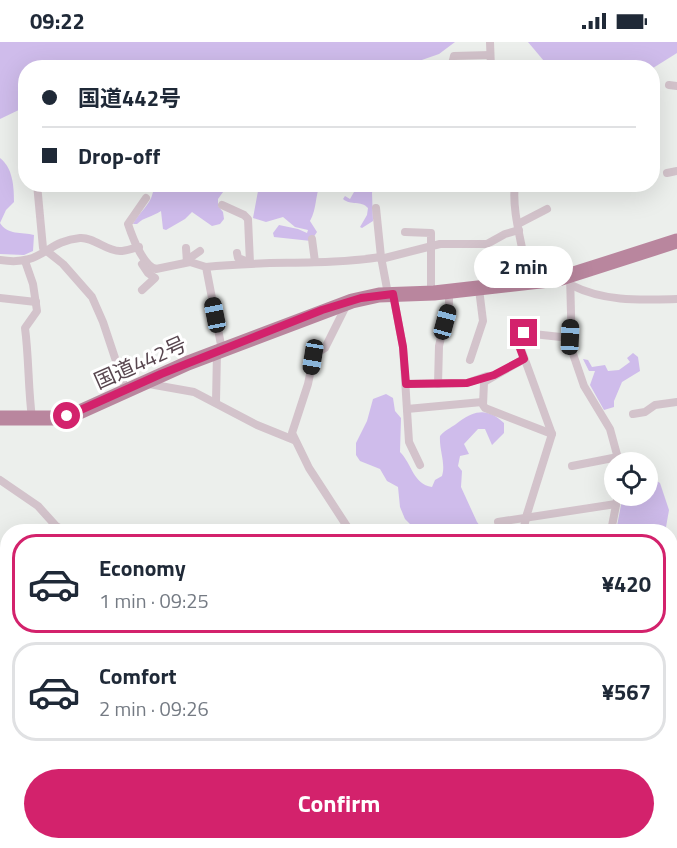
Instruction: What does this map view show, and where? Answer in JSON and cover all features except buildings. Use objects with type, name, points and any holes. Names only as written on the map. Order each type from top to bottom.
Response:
[{"type":"highway","name":"国道442号","points":[[0,418],[71,416],[219,351],[348,302],[391,294],[431,294],[570,280],[677,241]]},
{"type":"street","points":[[490,42],[490,60]]},
{"type":"street","points":[[453,60],[454,56],[490,55]]},
{"type":"street","points":[[667,172],[677,171]]},
{"type":"street","points":[[38,192],[41,235],[46,252],[63,264],[92,297],[103,322],[126,391]]},
{"type":"street","points":[[513,192],[528,283]]},
{"type":"street","points":[[146,198],[129,221],[144,257],[154,269],[187,261],[206,267],[342,263],[381,258],[445,244],[487,244],[547,209]]},
{"type":"street","points":[[222,205],[248,219],[251,264]]},
{"type":"street","points":[[376,208],[381,258],[403,347],[409,442],[420,465]]},
{"type":"street","points":[[405,232],[429,232],[432,235],[431,294]]},
{"type":"street","points":[[0,260],[25,261],[46,252],[63,241],[82,238],[117,250],[139,247]]},
{"type":"street","points":[[312,239],[315,262]]},
{"type":"street","points":[[186,248],[187,261]]},
{"type":"street","points":[[187,261],[200,251]]},
{"type":"street","points":[[237,253],[238,258],[251,264]]},
{"type":"street","points":[[142,290],[155,278],[147,273],[142,263],[144,257]]},
{"type":"street","points":[[25,261],[32,276],[36,302],[36,315],[24,328],[28,347],[27,381],[32,418]]},
{"type":"street","points":[[206,267],[219,351],[216,402]]},
{"type":"street","points":[[616,452],[610,429],[581,381],[570,338],[570,280],[600,297],[636,300],[677,299]]},
{"type":"street","points":[[470,360],[483,321],[479,289]]},
{"type":"street","points":[[438,384],[439,346],[449,304],[449,292]]},
{"type":"street","points":[[0,298],[36,302]]},
{"type":"street","points":[[345,524],[309,468],[294,440],[292,430],[307,388],[314,355],[326,346],[348,302]]},
{"type":"street","points":[[524,524],[552,434],[517,340],[521,333],[570,338]]},
{"type":"street","points":[[524,359],[494,375],[483,384],[483,402],[486,408],[552,434]]},
{"type":"street","points":[[406,384],[467,383],[494,375]]},
{"type":"street","points":[[140,384],[185,390],[216,402],[257,425],[294,440]]},
{"type":"street","points":[[407,409],[483,402]]},
{"type":"street","points":[[633,414],[645,412],[655,405],[677,402]]},
{"type":"street","points":[[572,466],[604,462]]},
{"type":"street","points":[[0,480],[38,506],[54,524]]},
{"type":"street","points":[[498,522],[604,506]]},
{"type":"street","points":[[612,524],[616,506]]},
{"type":"shaded area","points":[[0,42],[455,42],[439,54],[422,60],[18,60],[18,110],[0,119]]},
{"type":"shaded area","points":[[528,42],[677,42],[677,53],[660,64],[660,60],[543,60]]},
{"type":"shaded area","points":[[0,158],[10,172],[14,202],[6,210],[0,223]]},
{"type":"shaded area","points":[[153,192],[223,192],[218,199],[218,206],[223,212],[224,219],[220,224],[212,226],[192,212],[166,230],[163,229],[161,211],[133,224],[152,197]]},
{"type":"shaded area","points":[[258,192],[317,192],[310,221],[317,232],[311,241],[274,237],[273,233],[279,225],[307,233],[308,230],[295,227],[283,217],[266,222],[253,218]]},
{"type":"shaded area","points":[[354,192],[372,192],[373,221],[360,227],[368,208],[343,199],[345,196],[350,199]]},
{"type":"shaded area","points":[[0,223],[7,230],[34,235],[33,251],[24,255],[0,254]]},
{"type":"shaded area","points":[[633,353],[638,357],[640,371],[622,382],[614,401],[614,407],[604,410],[590,385],[595,371],[589,371],[583,359],[588,360],[592,367],[605,365],[608,371],[619,370],[630,362],[627,358]]},
{"type":"shaded area","points":[[386,394],[393,398],[395,411],[401,418],[400,452],[417,478],[432,487],[435,480],[442,476],[443,471],[440,441],[442,434],[466,417],[482,412],[493,415],[504,423],[504,433],[492,445],[485,429],[478,429],[464,444],[469,454],[460,456],[458,466],[462,471],[461,487],[479,524],[410,524],[405,519],[400,507],[398,487],[387,481],[380,469],[360,461],[356,455],[356,443],[367,421],[373,399]]},
{"type":"shaded area","points":[[658,482],[660,483],[669,510],[667,524],[617,524],[621,506],[658,506]]},
{"type":"route","points":[[67,416],[81,412],[149,379],[322,310],[371,296],[393,294],[403,347],[406,384],[467,383],[494,375],[524,359],[517,340],[519,334],[524,333]]}]
